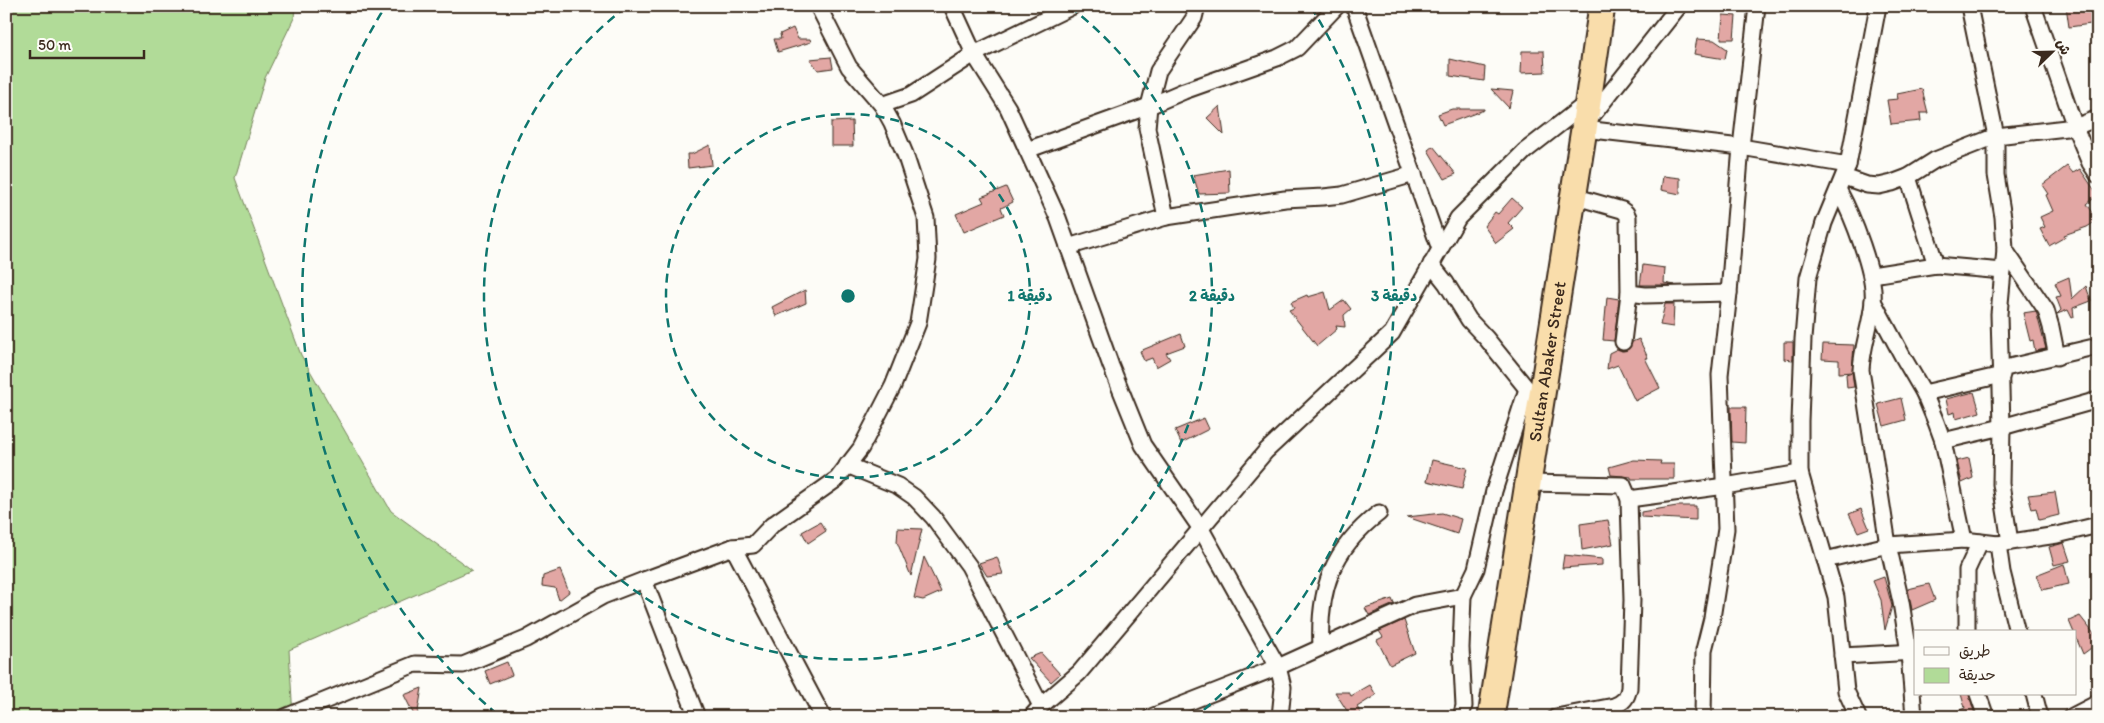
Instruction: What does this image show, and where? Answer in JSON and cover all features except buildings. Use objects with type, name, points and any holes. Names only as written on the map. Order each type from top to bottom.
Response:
[{"type":"highway","name":"Sultan Abaker Street","points":[[1491,717],[1528,483],[1533,396],[1573,196],[1602,6]]},
{"type":"street","points":[[285,717],[415,664],[463,666],[526,638],[602,596],[733,547],[753,544],[772,525],[837,479],[861,448],[893,386],[918,323],[928,259],[926,218],[905,154],[882,104],[849,67],[818,6]]},
{"type":"street","points":[[952,6],[974,54],[1008,108],[1058,218],[1111,366],[1144,445],[1201,529],[1278,667],[1284,687],[1280,717]]},
{"type":"street","points":[[882,104],[911,95],[974,54],[1074,6]]},
{"type":"street","points":[[1166,217],[1147,128],[1149,106],[1158,71],[1194,18],[1196,6]]},
{"type":"street","points":[[1027,150],[1277,58],[1297,48],[1337,6]]},
{"type":"street","points":[[1354,6],[1440,249]]},
{"type":"street","points":[[847,465],[898,486],[914,497],[933,517],[969,566],[1036,711],[1079,673],[1266,451],[1392,333],[1458,218],[1525,152],[1586,119],[1679,6]]},
{"type":"street","points":[[1703,717],[1704,650],[1712,618],[1726,529],[1720,374],[1756,6]]},
{"type":"street","points":[[1858,717],[1846,691],[1836,597],[1800,473],[1801,381],[1808,278],[1824,223],[1844,178],[1878,6]]},
{"type":"street","points":[[1969,6],[1996,136],[1996,175],[2003,217],[2005,250],[1999,314],[2002,372],[2001,484],[2004,543],[2002,572],[2016,630]]},
{"type":"street","points":[[2033,6],[2075,127],[2090,163],[2098,175]]},
{"type":"street","points":[[1586,119],[1741,148],[1867,186],[1879,186],[1908,177],[1935,160],[1996,136],[2075,127],[2098,118]]},
{"type":"street","points":[[1068,247],[1166,217],[1285,199],[1323,198],[1342,195],[1414,174]]},
{"type":"street","points":[[1908,177],[1936,265]]},
{"type":"street","points":[[1844,178],[1847,205],[1872,275],[1874,301],[1862,354],[1861,370],[1888,545],[1912,652],[1914,717]]},
{"type":"street","points":[[1573,196],[1626,213],[1629,293],[1623,342]]},
{"type":"street","points":[[2005,250],[2046,310],[2052,327],[2057,357]]},
{"type":"street","points":[[1431,264],[1446,283],[1469,320],[1533,396],[1494,491],[1476,569],[1463,596],[1461,648],[1464,706],[1461,717]]},
{"type":"street","points":[[1872,275],[1936,265],[2003,271]]},
{"type":"street","points":[[1629,293],[1645,295],[1729,293]]},
{"type":"street","points":[[1874,301],[1902,357],[1924,393],[1943,441],[1964,540]]},
{"type":"street","points":[[1924,393],[2098,346]]},
{"type":"street","points":[[1943,441],[2002,427],[2098,400]]},
{"type":"street","points":[[1629,499],[1800,473]]},
{"type":"street","points":[[1528,483],[1623,485],[1629,499],[1632,600],[1627,698],[1614,706],[1556,717]]},
{"type":"street","points":[[1321,648],[1320,621],[1324,591],[1332,566],[1364,524],[1379,513]]},
{"type":"street","points":[[1826,560],[1888,545],[1964,540],[2004,543],[2057,536],[2098,525]]},
{"type":"street","points":[[1967,630],[1967,570],[1980,542]]},
{"type":"street","points":[[733,547],[823,717]]},
{"type":"street","points":[[644,580],[697,717]]},
{"type":"street","points":[[1151,717],[1278,667],[1415,605],[1463,596]]},
{"type":"street","points":[[1842,656],[1912,652]]},
{"type":"street","points":[[1979,696],[1986,717]]},
{"type":"street","points":[[2035,696],[2040,717]]},
{"type":"street","points":[[2071,717],[2098,703]]},
{"type":"green space","points":[[6,6],[295,6],[294,18],[265,78],[235,178],[301,355],[391,511],[472,570],[289,650],[293,717],[6,717]]}]
